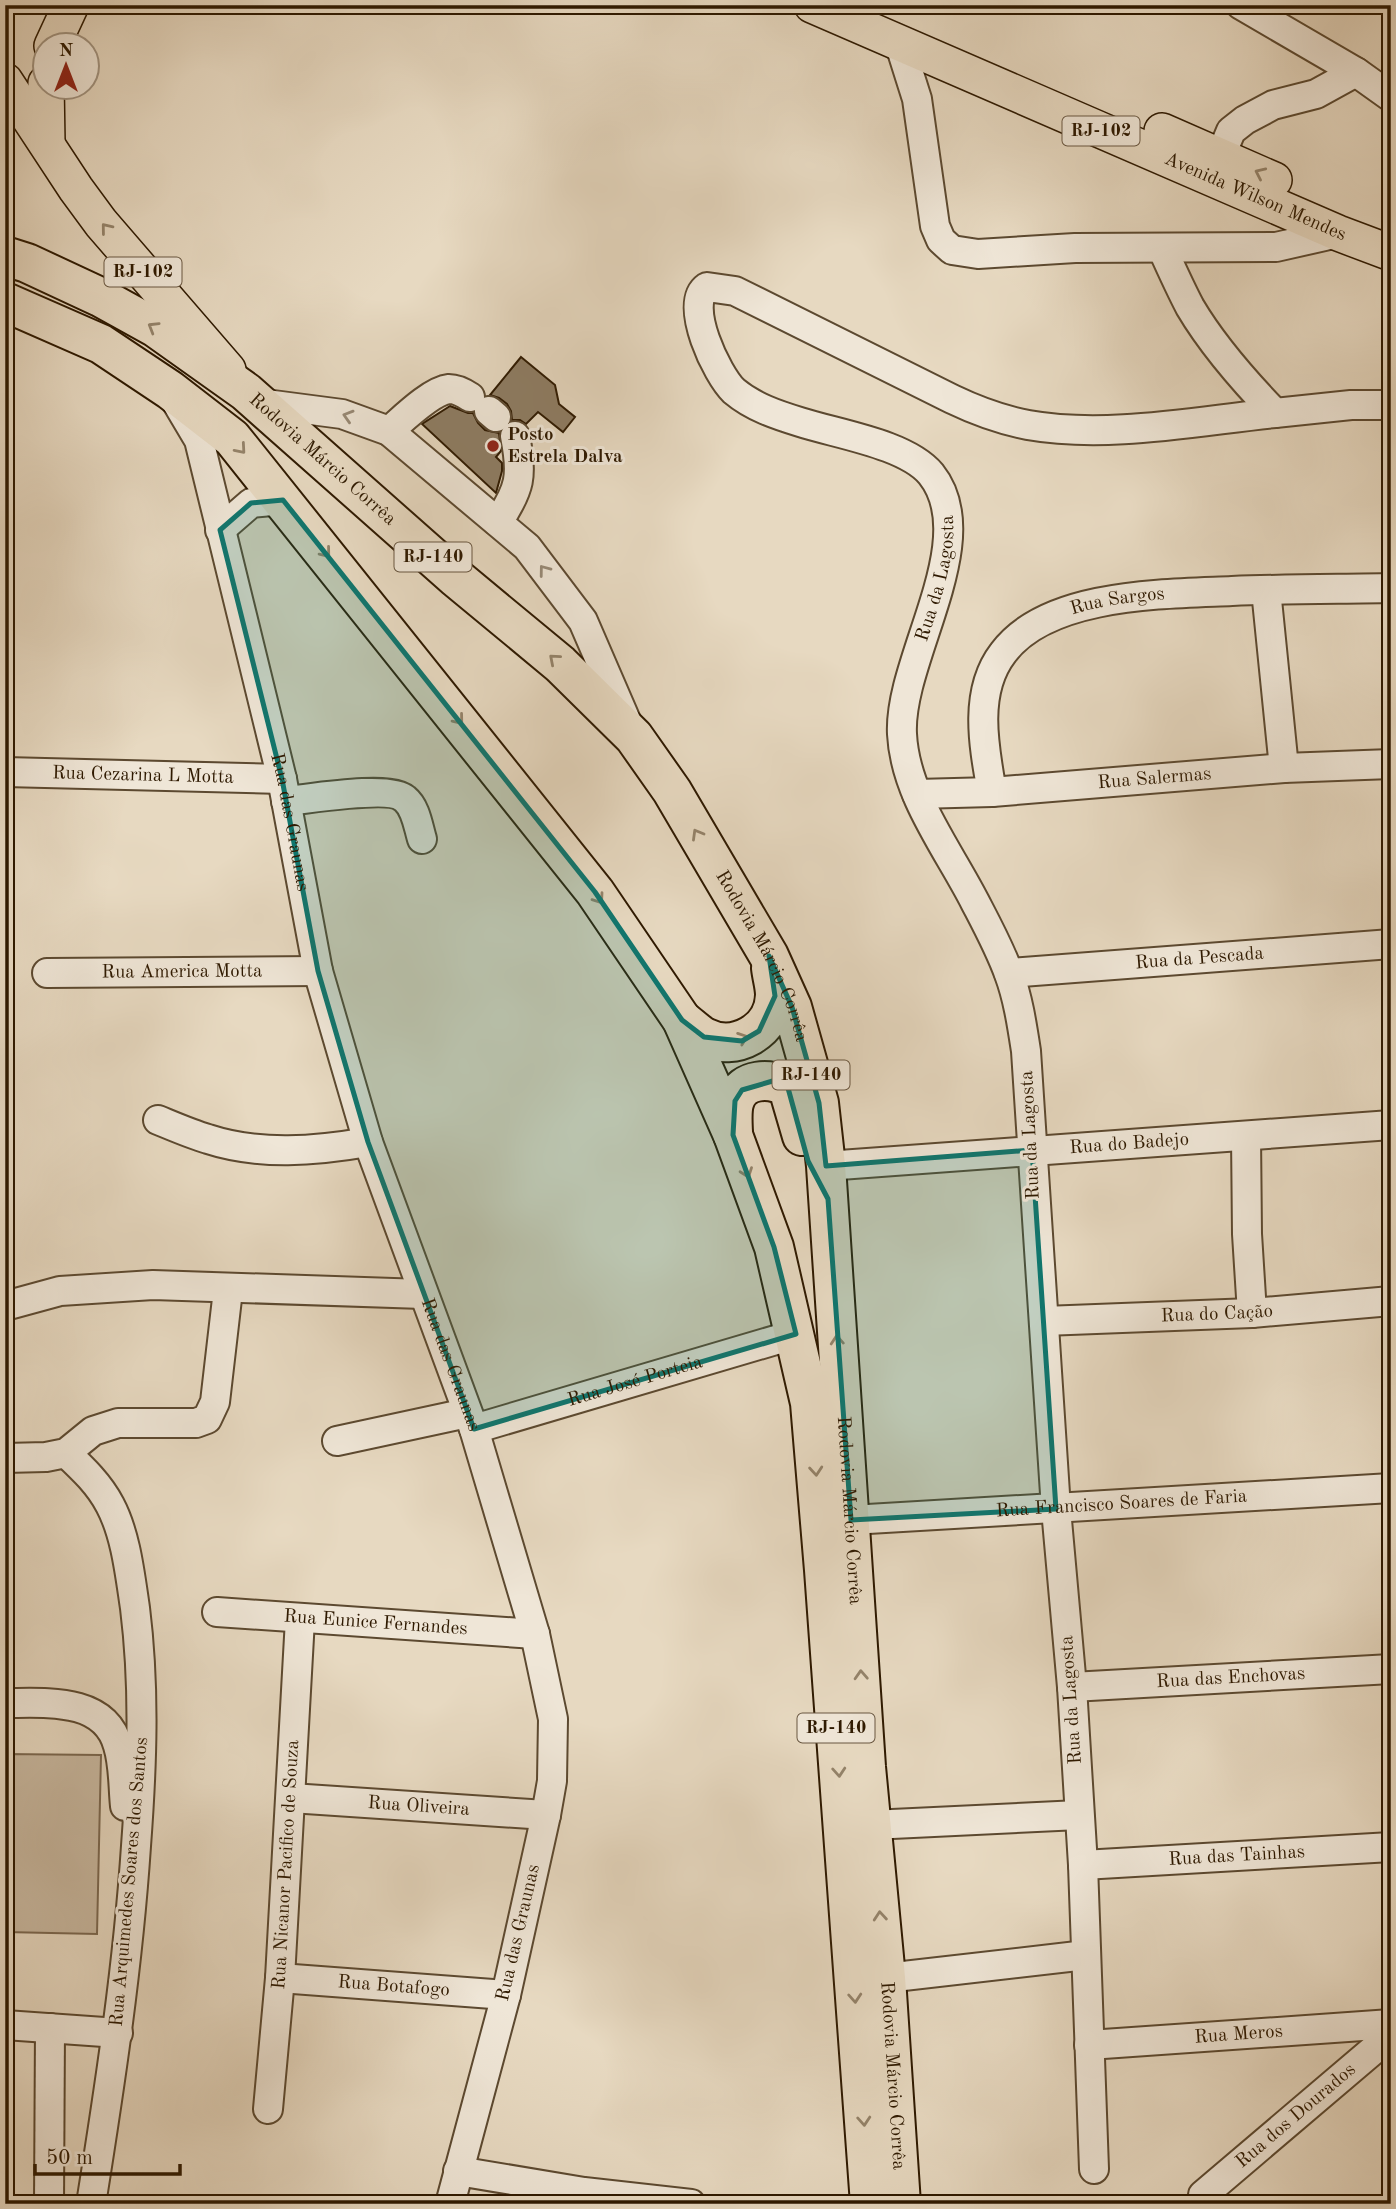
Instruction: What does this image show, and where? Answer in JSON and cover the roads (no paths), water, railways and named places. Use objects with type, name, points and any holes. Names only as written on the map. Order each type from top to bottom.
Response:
[{"type":"highway","name":"Rodovia Márcio Corrêa","points":[[5,256],[27,262],[156,328],[252,397],[455,577],[560,664],[634,737],[672,791],[769,956],[793,1007],[819,1103],[827,1183],[871,1825],[886,1978],[877,2202]]},
{"type":"highway","name":"Rodovia Márcio Corrêa","points":[[5,302],[101,344],[170,390],[232,438],[595,892],[682,1020],[733,1135],[774,1247],[810,1403],[877,2202]]},
{"type":"highway","points":[[682,1020],[704,1037],[723,1042],[742,1041],[759,1031],[771,1015],[775,996],[769,956]]},
{"type":"highway","points":[[733,1135],[734,1101],[742,1090],[757,1081],[776,1080],[788,1088],[808,1161],[827,1183]]},
{"type":"main road","points":[[58,32],[71,5]]},
{"type":"main road","name":"Avenida Wilson Mendes","points":[[812,5],[1338,233],[1391,253]]},
{"type":"main road","name":"Avenida Wilson Mendes","points":[[871,5],[1060,89],[1221,155],[1316,199],[1391,227]]},
{"type":"main road","points":[[5,81],[47,147]]},
{"type":"main road","points":[[46,102],[47,147]]},
{"type":"main road","name":"RJ-102","points":[[47,147],[101,223],[252,397]]},
{"type":"street","points":[[1241,5],[1356,72],[1391,97]]},
{"type":"street","points":[[899,42],[916,99],[935,226],[946,246],[952,250],[978,254],[1075,248],[1276,247],[1338,233]]},
{"type":"street","points":[[1221,155],[1231,131],[1245,120],[1273,106],[1316,93],[1356,72]]},
{"type":"street","points":[[1162,248],[1191,308],[1217,346],[1243,380],[1275,413],[1352,405],[1391,405]]},
{"type":"street","name":"Rua da Lagosta","points":[[1094,2169],[1083,1865],[1026,1051],[1009,973],[976,904],[916,794],[905,755],[902,726],[911,677],[944,565],[948,513],[941,488],[929,472],[914,460],[888,448],[769,412],[732,389],[712,357],[698,310],[700,293],[713,286],[735,291],[983,413],[1025,425],[1115,429],[1275,413]]},
{"type":"street","points":[[389,431],[442,391],[453,389],[493,415],[520,474],[513,499],[498,522]]},
{"type":"street","name":"Rua das Graunas","points":[[170,390],[199,440],[284,790],[318,971],[368,1142],[470,1421],[535,1634],[553,1718],[552,1781],[546,1815],[506,1995],[450,2204]]},
{"type":"street","points":[[252,397],[342,414],[389,431],[527,547],[583,621],[634,737]]},
{"type":"street","points":[[220,530],[251,503],[283,500]]},
{"type":"street","name":"Rua Sargos","points":[[992,792],[984,746],[986,694],[1002,654],[1016,638],[1044,620],[1095,603],[1152,594],[1391,588]]},
{"type":"street","points":[[1266,590],[1284,768]]},
{"type":"street","name":"Rua Salermas","points":[[916,794],[992,792],[1284,768],[1391,764]]},
{"type":"street","name":"Rua Cezarina L Motta","points":[[5,772],[284,790],[396,794],[412,806],[422,839]]},
{"type":"street","name":"Rua da Pescada","points":[[1009,973],[1391,944]]},
{"type":"street","name":"Rua America Motta","points":[[47,974],[318,971]]},
{"type":"street","points":[[158,1120],[210,1140],[256,1148],[322,1150],[368,1142]]},
{"type":"street","name":"Rua do Badejo","points":[[827,1183],[1032,1150],[1391,1125]]},
{"type":"street","points":[[1246,1136],[1247,1234],[1252,1313]]},
{"type":"street","points":[[5,1306],[60,1291],[153,1285],[228,1290],[423,1294]]},
{"type":"street","points":[[5,1458],[46,1457],[66,1453],[93,1431],[106,1425],[135,1422],[196,1423],[211,1416],[228,1290]]},
{"type":"street","name":"Rua do Cação","points":[[1044,1321],[1252,1313],[1391,1301]]},
{"type":"street","name":"Rua José Porteia","points":[[337,1441],[470,1421],[796,1334]]},
{"type":"street","name":"Rua Arquimedes Soares dos Santos","points":[[66,1453],[93,1479],[111,1507],[120,1531],[132,1585],[140,1651],[143,1727],[132,1903],[118,2033],[91,2204]]},
{"type":"street","name":"Rua Francisco Soares de Faria","points":[[851,1521],[1391,1488]]},
{"type":"street","name":"Rua Eunice Fernandes","points":[[217,1612],[535,1634]]},
{"type":"street","name":"Rua Nicanor Pacifico de Souza","points":[[268,2109],[281,1978],[300,1619]]},
{"type":"street","name":"Rua das Enchovas","points":[[1072,1687],[1391,1669]]},
{"type":"street","points":[[5,1703],[64,1704],[86,1709],[109,1726],[119,1748],[132,1903]]},
{"type":"street","name":"Rua Oliveira","points":[[291,1798],[546,1815]]},
{"type":"street","points":[[871,1825],[1079,1815]]},
{"type":"street","name":"Rua das Tainhas","points":[[1083,1865],[1391,1847]]},
{"type":"street","points":[[886,1978],[1086,1955]]},
{"type":"street","name":"Rua Botafogo","points":[[281,1978],[506,1995]]},
{"type":"street","name":"Rua Meros","points":[[1089,2045],[1391,2024]]},
{"type":"street","points":[[5,2025],[118,2033]]},
{"type":"street","points":[[49,2204],[50,2028]]},
{"type":"street","name":"Rua dos Dourados","points":[[1203,2195],[1391,2035]]},
{"type":"street","points":[[458,2171],[584,2192],[691,2204]]},
{"type":"place","name":"Posto Estrela Dalva","points":[[493,446]]}]
